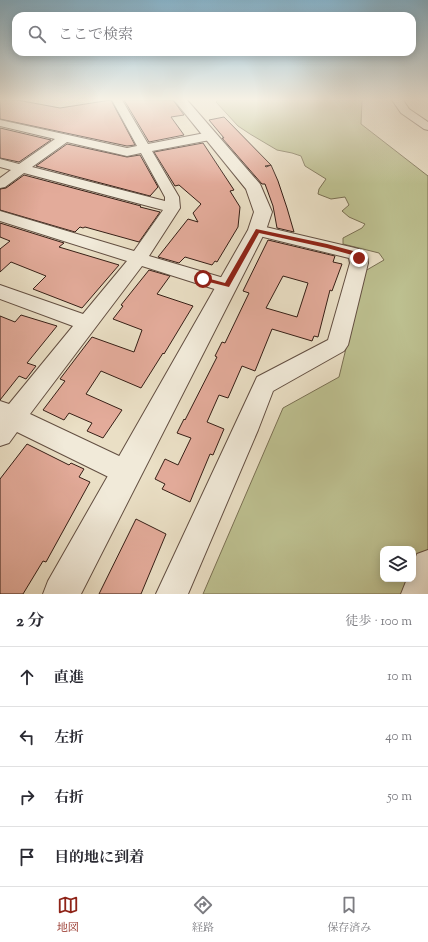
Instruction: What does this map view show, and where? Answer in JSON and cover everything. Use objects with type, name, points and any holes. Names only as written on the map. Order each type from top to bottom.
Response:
[{"type":"street","points":[[20,128],[127,152],[210,136]]},
{"type":"street","points":[[127,473],[4,421],[138,260],[172,208],[172,197],[154,168],[132,128]]},
{"type":"street","points":[[61,594],[258,230],[263,212],[254,188],[203,128]]},
{"type":"street","points":[[0,184],[65,138]]},
{"type":"street","points":[[0,163],[172,208]]},
{"type":"street","points":[[0,216],[138,260],[227,286]]},
{"type":"street","points":[[172,594],[246,430],[265,384],[337,345],[359,263],[359,258],[354,254],[258,230]]},
{"type":"street","points":[[0,292],[86,323]]},
{"type":"street","points":[[416,594],[428,565]]},
{"type":"green space","points":[[241,128],[366,128],[428,176],[428,594],[203,594],[283,408],[339,377],[365,271],[384,260],[379,253],[343,244],[343,238],[362,228],[365,224],[349,217],[342,211],[349,205],[345,197],[331,199],[318,194],[319,189],[326,179],[305,166],[301,156],[277,150]]},
{"type":"building","points":[[0,128],[51,140],[19,162],[0,158]]},
{"type":"building","points":[[41,128],[126,128],[135,145],[127,146]]},
{"type":"building","points":[[140,128],[179,128],[184,135],[149,142]]},
{"type":"building","points":[[215,128],[234,128],[271,165],[278,181],[294,232],[277,228],[273,206],[265,184],[262,184],[222,138],[224,138]]},
{"type":"building","points":[[203,143],[234,190],[230,191],[240,207],[238,227],[217,262],[215,261],[212,265],[185,257],[179,263],[158,257],[188,219],[198,222],[193,213],[201,204],[179,185],[175,186],[154,152]]},
{"type":"building","points":[[67,144],[127,157],[140,155],[158,187],[150,196],[36,166]]},
{"type":"building","points":[[24,175],[160,212],[139,242],[85,227],[80,227],[75,232],[0,210],[0,189],[6,188]]},
{"type":"building","points":[[0,223],[64,243],[59,247],[119,265],[82,308],[33,289],[46,276],[11,262],[0,272],[0,249],[10,241],[0,237]]},
{"type":"building","points":[[268,240],[335,256],[333,262],[342,264],[332,291],[330,290],[318,337],[314,336],[312,341],[272,329],[255,371],[242,366],[228,398],[219,395],[207,422],[224,429],[213,455],[210,454],[190,502],[162,489],[165,484],[155,479],[165,459],[178,465],[191,438],[177,433],[217,357],[215,356],[222,342],[225,343],[249,293],[243,291]],"holes":[[[283,276],[308,283],[297,317],[266,308]]]},
{"type":"building","points":[[149,270],[170,276],[157,294],[193,306],[164,354],[163,353],[141,388],[101,371],[86,394],[122,410],[103,438],[87,431],[92,423],[69,413],[64,420],[43,410],[65,381],[60,379],[92,337],[134,352],[142,330],[113,319],[123,306],[121,305]]},
{"type":"building","points":[[21,315],[57,326],[27,363],[36,366],[26,379],[19,376],[0,400],[0,316],[15,322]]},
{"type":"building","points":[[27,444],[69,465],[71,463],[84,469],[79,477],[90,482],[46,562],[43,561],[23,594],[0,594],[0,479]]},
{"type":"building","points":[[136,519],[166,534],[141,594],[99,594]]},
{"type":"route","points":[[203,279],[227,286],[258,230],[327,246],[354,254],[359,258]]}]
